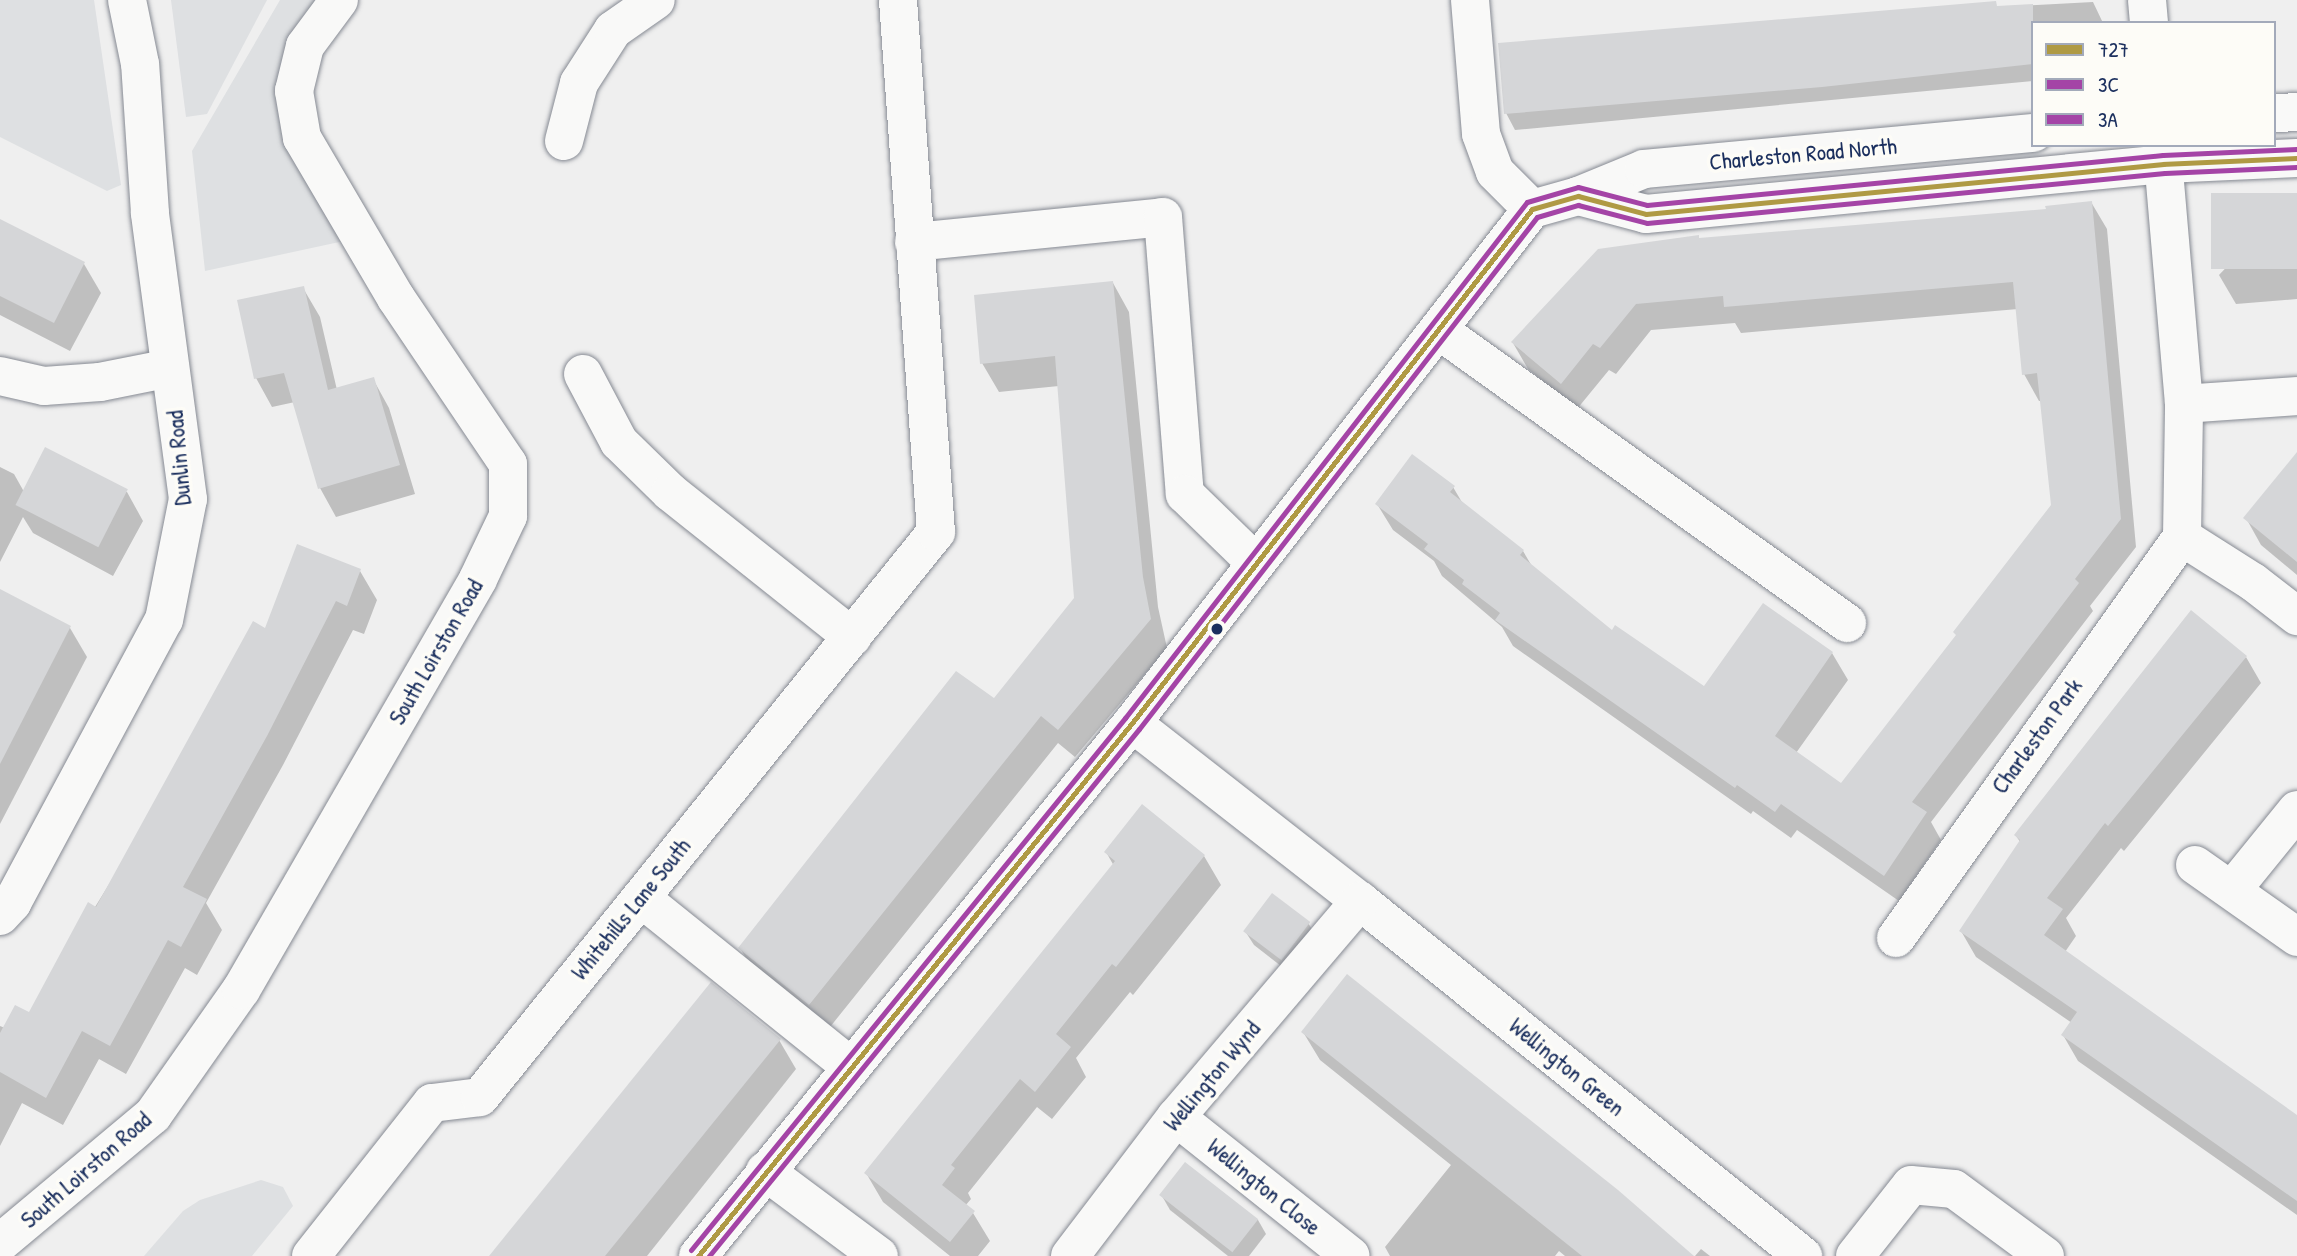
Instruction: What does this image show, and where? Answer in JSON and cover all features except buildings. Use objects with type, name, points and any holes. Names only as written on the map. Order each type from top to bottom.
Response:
[{"type":"street","name":"Dunlin Road","points":[[0,916],[12,903],[164,621],[188,499],[150,213],[140,64],[127,0]]},
{"type":"street","name":"South Loirston Road","points":[[0,1243],[153,1115],[241,990],[478,579],[508,516],[508,464],[396,298],[302,138],[294,91],[305,46],[339,0]]},
{"type":"street","points":[[564,141],[579,83],[613,30],[656,0]]},
{"type":"street","points":[[898,0],[914,242],[1163,217],[1185,494],[1255,562]]},
{"type":"street","points":[[698,1256],[1132,723],[1255,562],[1440,331],[1532,209],[1495,172],[1481,134],[1471,0]]},
{"type":"street","points":[[2147,0],[2149,21]]},
{"type":"street","points":[[2276,113],[2297,112]]},
{"type":"street","name":"Charleston Road North","points":[[1532,209],[1578,196],[1644,169],[2031,134]]},
{"type":"street","points":[[2163,154],[2184,404],[2182,537],[2253,582],[2297,616]]},
{"type":"street","name":"Charleston Road North","points":[[1578,196],[1646,214],[2163,154],[2297,158]]},
{"type":"street","name":"Whitehills Lane South","points":[[311,1256],[432,1104],[480,1097],[936,532],[914,242]]},
{"type":"street","points":[[1440,331],[1847,623]]},
{"type":"street","points":[[0,376],[44,386],[100,382],[170,368]]},
{"type":"street","points":[[583,374],[619,442],[670,492],[852,637]]},
{"type":"street","points":[[2184,404],[2297,396]]},
{"type":"street","name":"Charleston Park","points":[[1896,938],[2182,537]]},
{"type":"street","name":"Wellington Green","points":[[1132,723],[1360,901],[1803,1256]]},
{"type":"street","points":[[2232,891],[2297,810]]},
{"type":"street","points":[[2195,865],[2297,937]]},
{"type":"street","points":[[641,898],[851,1067]]},
{"type":"street","name":"Wellington Wynd","points":[[1070,1256],[1176,1117],[1360,901]]},
{"type":"street","name":"Wellington Close","points":[[1176,1117],[1351,1256]]},
{"type":"street","points":[[765,1171],[878,1256]]},
{"type":"street","points":[[1854,1256],[1911,1185],[1954,1189],[2045,1256]]},
{"type":"shaded area","points":[[0,0],[94,0],[121,185],[107,191],[0,137]]},
{"type":"shaded area","points":[[171,0],[267,0],[207,114],[186,117]]},
{"type":"shaded area","points":[[280,0],[329,0],[289,49],[344,241],[205,271],[192,151]]},
{"type":"shaded area","points":[[261,1180],[283,1187],[293,1206],[252,1256],[144,1256],[183,1211],[200,1200]]},
{"type":"transit line","name":"3A","points":[[691,1250],[1125,718],[1527,202],[1578,187],[1647,205],[2163,155],[2297,149]]},
{"type":"transit line","name":"727","points":[[698,1256],[1132,723],[1532,209],[1578,196],[1646,214],[2164,164],[2297,158]]},
{"type":"transit line","name":"3C","points":[[709,1256],[1139,729],[1537,217],[1578,205],[1647,223],[2165,173],[2297,167]]}]
